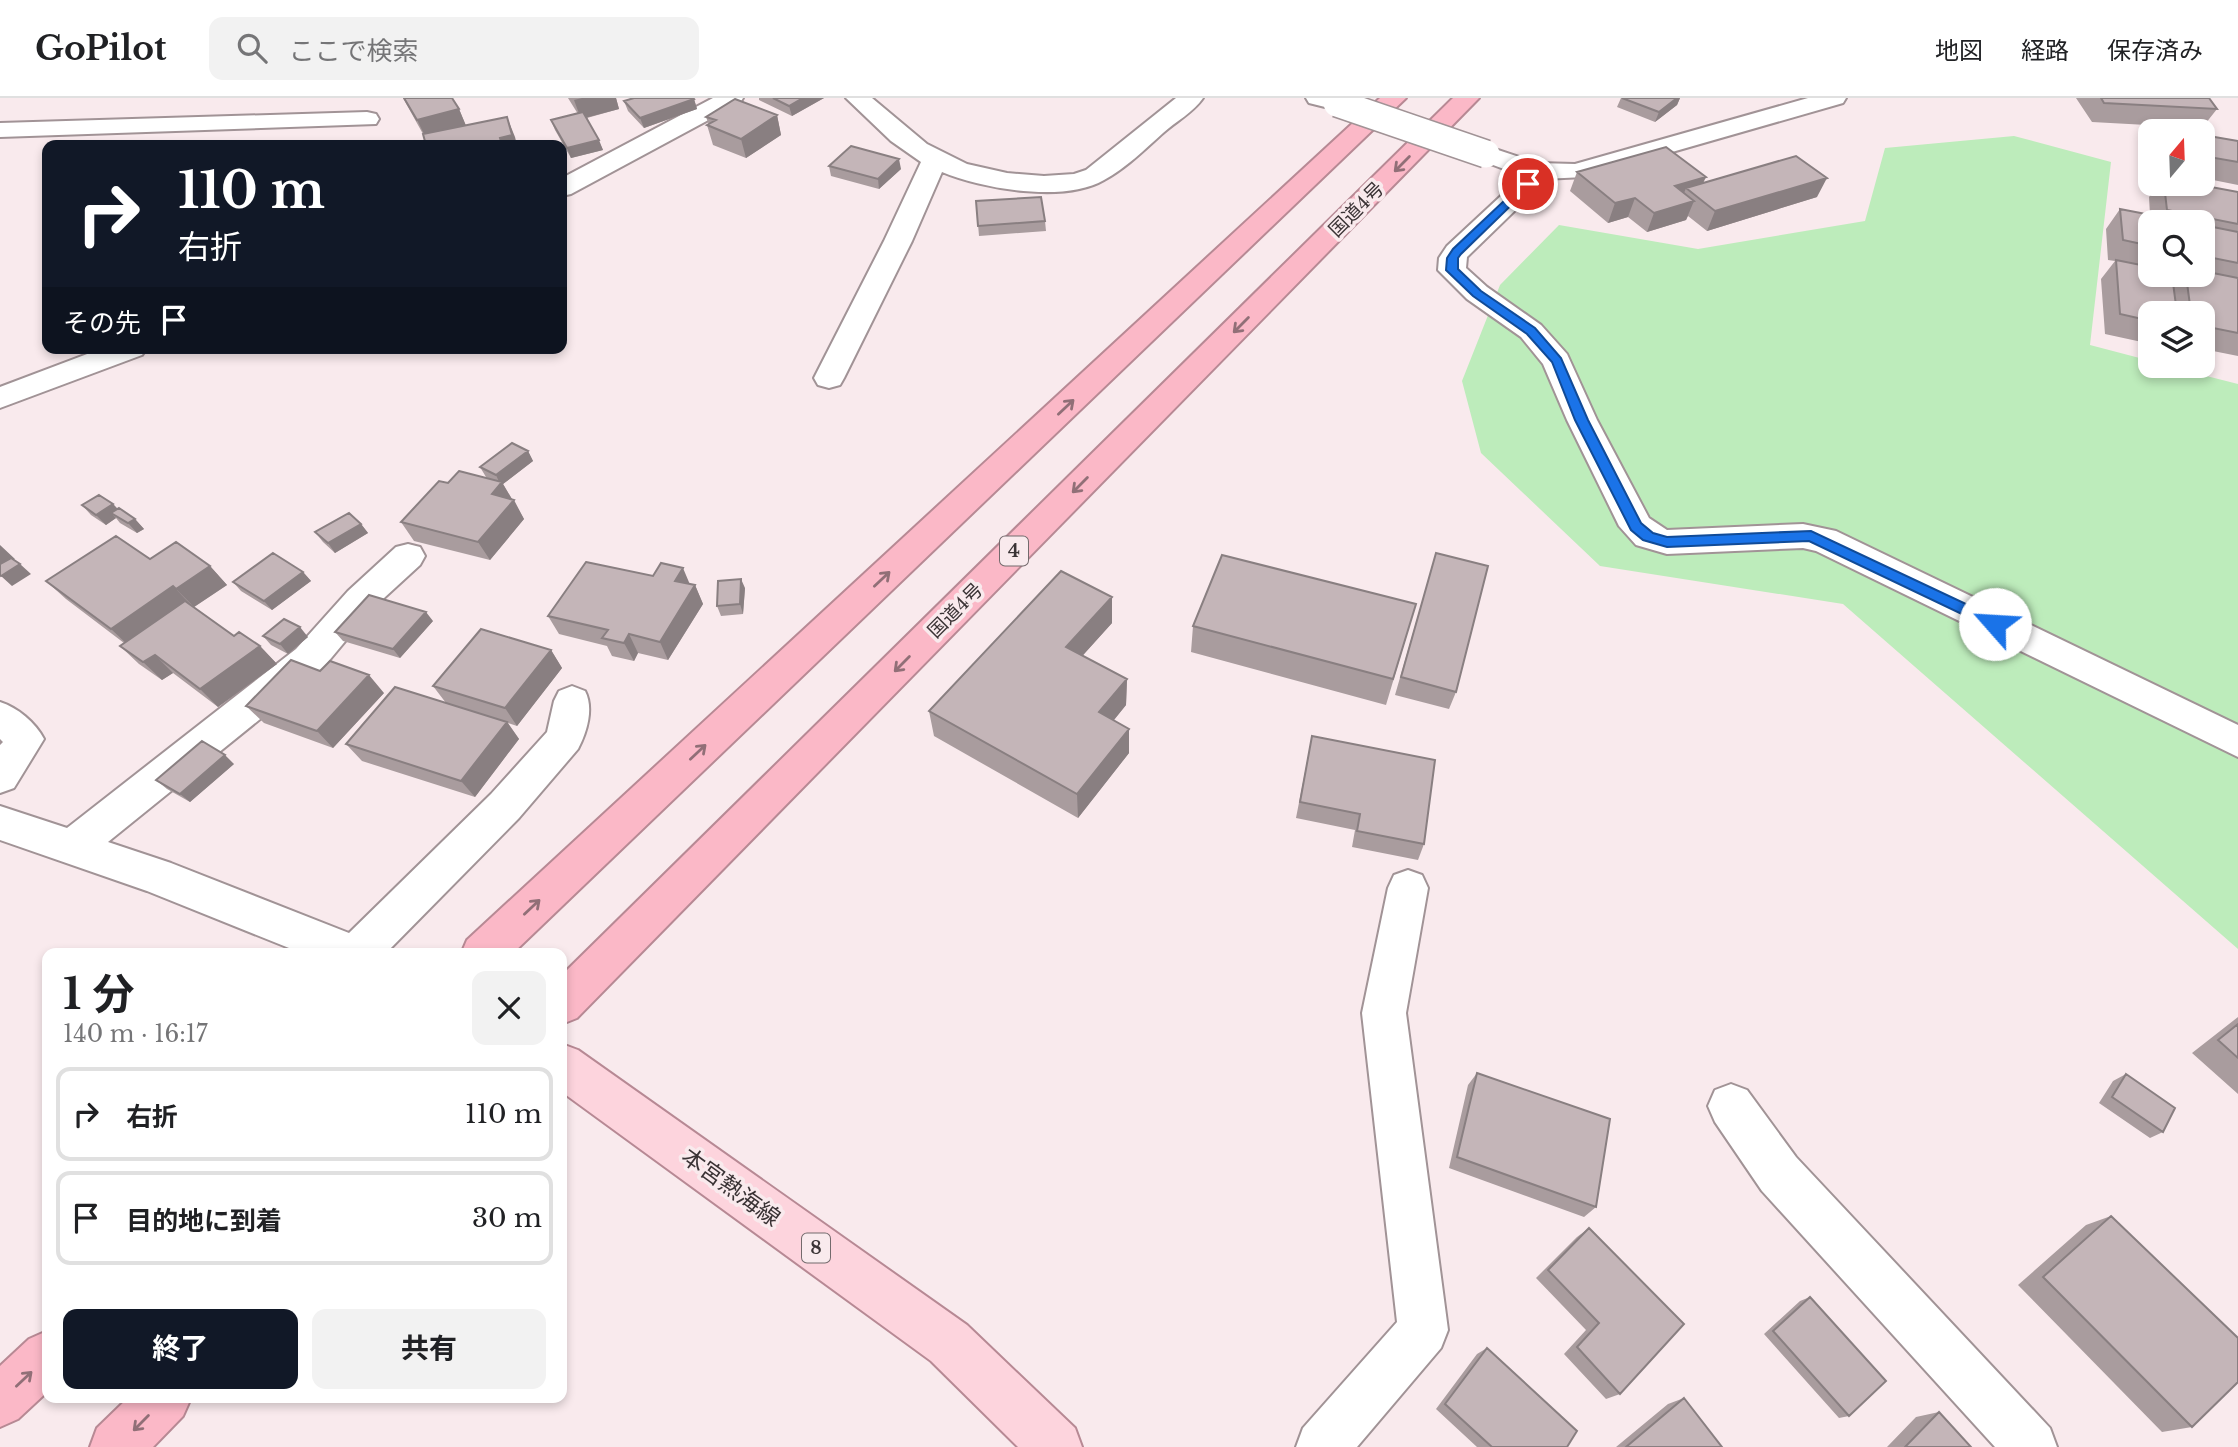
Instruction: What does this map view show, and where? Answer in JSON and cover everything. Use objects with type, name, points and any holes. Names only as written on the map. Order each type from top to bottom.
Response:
[{"type":"highway","points":[[488,948],[1394,98]]},
{"type":"highway","name":"国道4号","points":[[567,999],[1467,98]]},
{"type":"highway","points":[[0,1401],[42,1362]]},
{"type":"highway","points":[[116,1447],[160,1403]]},
{"type":"main road","name":"本宮熱海線","points":[[567,1069],[949,1343],[1056,1447]]},
{"type":"street","points":[[567,185],[731,98]]},
{"type":"street","points":[[858,98],[890,129],[934,161],[972,175],[1003,180],[1072,183],[1097,174],[1191,98]]},
{"type":"street","points":[[1327,101],[1534,171],[1576,172],[1834,98]]},
{"type":"street","points":[[0,130],[368,119]]},
{"type":"street","points":[[829,378],[898,241],[934,161]]},
{"type":"street","points":[[1534,171],[1528,184],[1457,251],[1452,258],[1452,270],[1477,293],[1531,331],[1557,361],[1582,420],[1636,526],[1648,537],[1667,542],[1803,536],[1824,540],[2238,742]]},
{"type":"street","points":[[0,398],[116,354]]},
{"type":"street","points":[[73,847],[309,659],[360,600],[408,556]]},
{"type":"street","points":[[361,948],[505,806],[565,738],[572,701]]},
{"type":"street","points":[[0,717],[25,739],[0,777]]},
{"type":"street","points":[[0,823],[157,876],[340,948]]},
{"type":"street","points":[[1322,1447],[1423,1330],[1384,1013],[1408,888]]},
{"type":"street","points":[[1731,1106],[1779,1174],[2031,1447]]},
{"type":"green space","points":[[2014,136],[2111,162],[2090,345],[2138,358],[2138,378],[2214,378],[2238,384],[2238,949],[1843,604],[1600,566],[1481,453],[1462,381],[1500,285],[1559,225],[1698,249],[1865,221],[1885,148]]},
{"type":"building","points":[[404,98],[452,98],[459,109],[417,120]]},
{"type":"building","points":[[634,98],[694,99],[640,118],[624,101]]},
{"type":"building","points":[[773,98],[803,98],[789,106]]},
{"type":"building","points":[[1622,98],[1677,98],[1659,112]]},
{"type":"building","points":[[2101,98],[2209,98],[2217,109],[2104,103]]},
{"type":"building","points":[[735,99],[777,115],[741,139],[707,125],[716,120],[706,117]]},
{"type":"building","points":[[583,112],[599,140],[567,148],[567,140],[562,140],[551,120]]},
{"type":"building","points":[[507,117],[512,135],[501,140],[425,140],[423,134]]},
{"type":"building","points":[[2216,137],[2238,141],[2238,162],[2216,158]]},
{"type":"building","points":[[851,146],[899,159],[878,179],[829,166]]},
{"type":"building","points":[[1666,147],[1706,177],[1675,186],[1694,201],[1654,213],[1635,198],[1615,203],[1577,172]]},
{"type":"building","points":[[1796,156],[1827,178],[1715,211],[1686,188]]},
{"type":"building","points":[[2216,188],[2238,192],[2238,224],[2215,219],[2215,210],[2167,210],[2165,196],[2216,196]]},
{"type":"building","points":[[1041,197],[1045,221],[978,226],[976,201]]},
{"type":"building","points":[[2120,209],[2138,212],[2138,243],[2123,240]]},
{"type":"building","points":[[2215,227],[2238,232],[2238,263],[2215,258]]},
{"type":"building","points":[[2116,260],[2138,264],[2138,287],[2174,287],[2175,301],[2138,301],[2138,318],[2120,314]]},
{"type":"building","points":[[2215,273],[2238,278],[2238,333],[2215,328],[2215,301],[2189,301],[2188,287],[2215,287]]},
{"type":"building","points":[[512,443],[528,451],[496,475],[480,467]]},
{"type":"building","points":[[459,471],[502,482],[492,494],[514,500],[478,542],[401,522],[439,481],[448,483]]},
{"type":"building","points":[[99,495],[113,504],[96,515],[82,505]]},
{"type":"building","points":[[119,508],[135,519],[128,523],[111,513]]},
{"type":"building","points":[[349,513],[361,524],[328,543],[315,532]]},
{"type":"building","points":[[116,536],[150,559],[176,542],[210,566],[176,589],[173,586],[111,629],[46,581]]},
{"type":"building","points":[[273,553],[303,572],[264,601],[233,582]]},
{"type":"building","points":[[1436,553],[1488,566],[1456,692],[1401,677]]},
{"type":"building","points":[[1222,555],[1416,604],[1393,679],[1193,626]]},
{"type":"building","points":[[11,558],[20,564],[1,576],[0,564]]},
{"type":"building","points":[[586,562],[653,576],[661,563],[683,568],[675,581],[695,585],[660,642],[629,634],[624,643],[602,638],[608,630],[548,616]]},
{"type":"building","points":[[1061,571],[1112,597],[1066,647],[1127,679],[1099,712],[1129,729],[1077,794],[929,711]]},
{"type":"building","points":[[741,579],[740,604],[717,606],[718,581]]},
{"type":"building","points":[[369,595],[426,612],[393,649],[335,632]]},
{"type":"building","points":[[185,601],[234,636],[239,632],[260,646],[200,689],[155,655],[143,662],[120,646]]},
{"type":"building","points":[[284,619],[300,627],[280,644],[263,636]]},
{"type":"building","points":[[481,629],[551,650],[505,708],[433,686]]},
{"type":"building","points":[[291,660],[320,671],[330,661],[369,675],[317,731],[246,706]]},
{"type":"building","points":[[395,687],[507,722],[461,781],[346,744]]},
{"type":"building","points":[[1312,736],[1435,760],[1424,844],[1357,831],[1360,814],[1300,802]]},
{"type":"building","points":[[202,741],[225,755],[180,794],[156,780]]},
{"type":"building","points":[[2238,1024],[2238,1058],[2218,1040]]},
{"type":"building","points":[[1477,1073],[1610,1119],[1596,1207],[1457,1157]]},
{"type":"building","points":[[2126,1074],[2175,1108],[2163,1132],[2112,1097]]},
{"type":"building","points":[[2111,1216],[2238,1338],[2238,1382],[2192,1427],[2043,1277]]},
{"type":"building","points":[[1589,1228],[1684,1324],[1620,1394],[1577,1347],[1599,1323],[1548,1270]]},
{"type":"building","points":[[1810,1297],[1886,1381],[1849,1416],[1773,1331]]},
{"type":"building","points":[[1487,1348],[1577,1431],[1567,1447],[1492,1447],[1445,1404]]},
{"type":"building","points":[[1684,1398],[1722,1447],[1626,1447]]},
{"type":"building","points":[[1939,1412],[1971,1447],[1905,1447]]},
{"type":"route","points":[[1528,184],[1494,219],[1457,251],[1452,258],[1452,270],[1464,283],[1531,331],[1557,361],[1582,420],[1636,526],[1648,537],[1667,542],[1811,536],[1995,624]]}]
